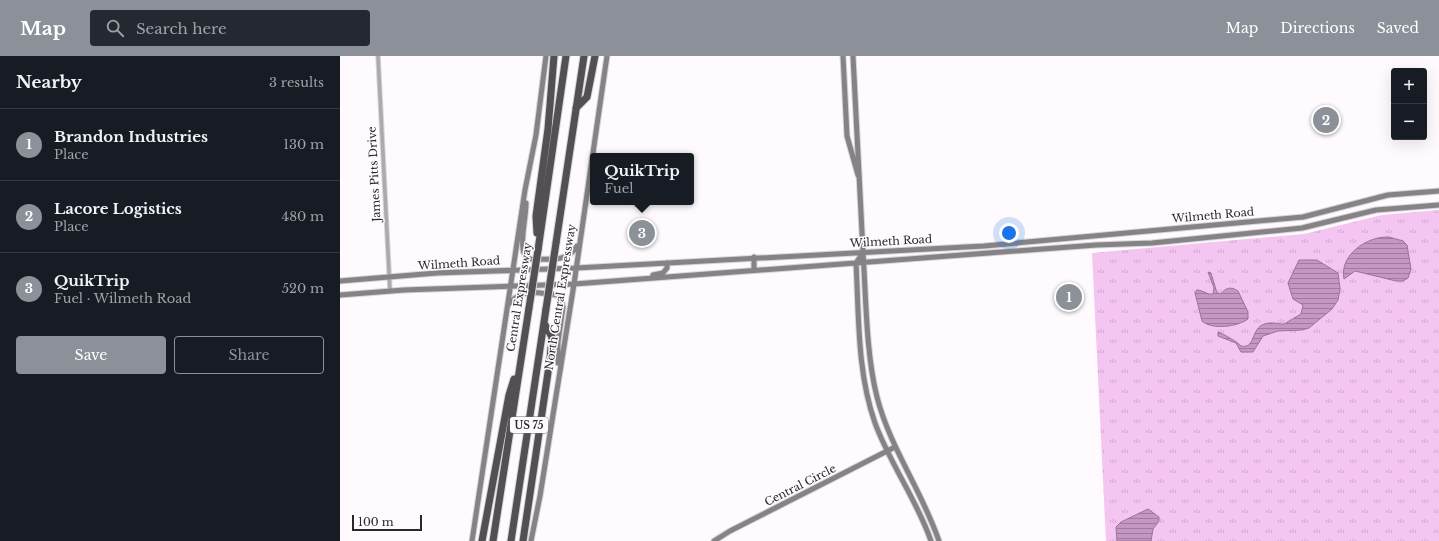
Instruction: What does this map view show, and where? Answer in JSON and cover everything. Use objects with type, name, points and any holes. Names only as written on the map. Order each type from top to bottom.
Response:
[{"type":"highway","points":[[538,250],[536,216],[548,129],[554,56]]},
{"type":"highway","name":"Central Expressway","points":[[493,541],[566,56]]},
{"type":"highway","name":"US 75","points":[[511,541],[584,56]]},
{"type":"highway","points":[[576,108],[588,97],[595,56]]},
{"type":"highway","points":[[523,541],[547,391],[551,352],[552,337],[544,323]]},
{"type":"highway","points":[[482,541],[489,498],[497,464],[508,395],[520,359]]},
{"type":"main road","points":[[472,541],[525,190],[536,135],[546,56]]},
{"type":"main road","name":"North Central Expressway","points":[[592,153],[607,56]]},
{"type":"main road","points":[[843,56],[847,136],[854,165],[860,179]]},
{"type":"main road","points":[[853,56],[864,262],[874,380],[881,411],[895,447],[933,525],[939,541]]},
{"type":"main road","name":"North Central Expressway","points":[[531,541],[540,496],[558,376],[574,284],[590,170]]},
{"type":"main road","points":[[525,190],[526,216],[523,250],[526,256],[530,259],[567,258],[573,254],[579,243]]},
{"type":"main road","name":"Wilmeth Road","points":[[340,281],[514,269],[576,268],[754,257],[864,253],[984,246],[1304,217],[1388,195],[1439,191]]},
{"type":"main road","name":"Wilmeth Road","points":[[340,295],[511,285],[574,284],[1075,247],[1152,243],[1302,228],[1376,210],[1439,205]]},
{"type":"main road","points":[[1074,238],[1075,247]]},
{"type":"main road","points":[[864,253],[856,263],[863,372],[869,403],[886,451],[931,541]]},
{"type":"main road","points":[[754,257],[754,270]]},
{"type":"main road","points":[[608,281],[624,277],[663,273],[667,268],[667,263]]},
{"type":"main road","points":[[508,306],[516,296],[524,292],[557,295],[561,298],[564,307],[558,342],[558,376]]},
{"type":"main road","name":"Central Circle","points":[[714,541],[730,531],[895,447]]},
{"type":"street","name":"James Pitts Drive","points":[[378,56],[390,291]]},
{"type":"green space","points":[[1439,210],[1439,541],[1106,541],[1092,253],[1304,234],[1382,215]]},
{"type":"shaded area","points":[[1389,237],[1403,241],[1407,245],[1411,269],[1408,278],[1403,281],[1396,281],[1355,271],[1344,279],[1346,262],[1356,249],[1372,240]]},
{"type":"shaded area","points":[[1299,260],[1317,260],[1338,273],[1340,289],[1338,300],[1332,309],[1309,328],[1302,330],[1278,331],[1263,336],[1253,352],[1241,352],[1236,343],[1218,336],[1218,332],[1241,346],[1249,345],[1256,331],[1262,325],[1271,323],[1284,324],[1301,314],[1303,305],[1293,299],[1288,283]]},
{"type":"shaded area","points":[[1208,272],[1211,273],[1217,293],[1221,294],[1228,288],[1238,291],[1248,312],[1248,319],[1231,326],[1212,326],[1202,321],[1195,293],[1197,290],[1213,294],[1214,288]]},
{"type":"shaded area","points":[[1148,509],[1159,517],[1159,521],[1153,529],[1151,541],[1117,541],[1116,527],[1121,522]]},
{"type":"place","name":"Lacore Logistics","points":[[1326,120]]},
{"type":"place","name":"QuikTrip","points":[[642,233]]},
{"type":"place","name":"Brandon Industries","points":[[1069,297]]}]
